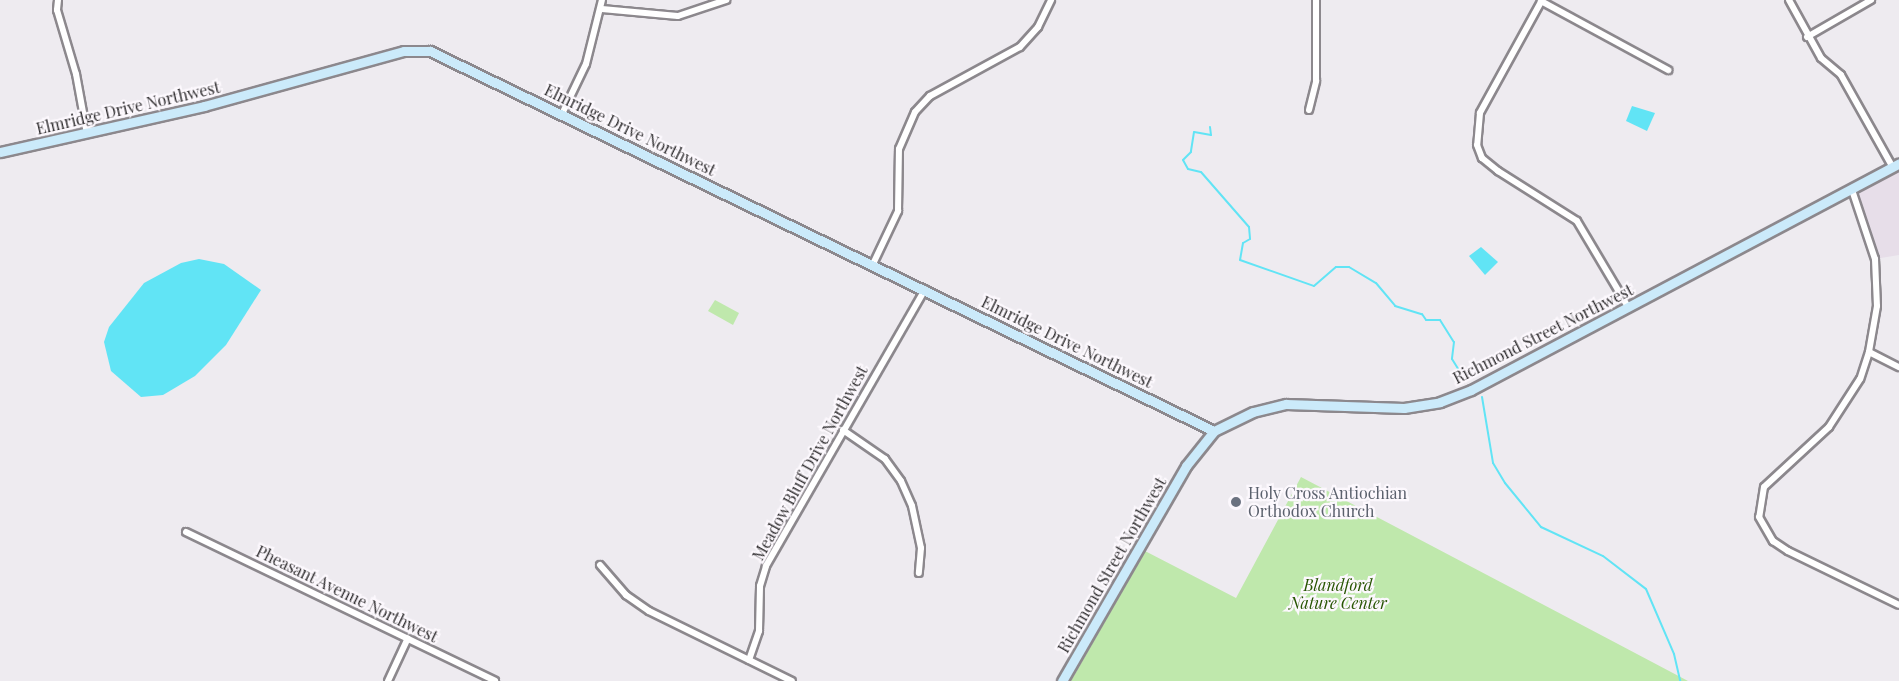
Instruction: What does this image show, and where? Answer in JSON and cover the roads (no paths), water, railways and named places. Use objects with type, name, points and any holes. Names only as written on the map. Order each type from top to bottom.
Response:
[{"type":"street","points":[[58,0],[57,10],[76,74],[87,134]]},
{"type":"street","points":[[562,114],[586,64],[602,9],[602,0]]},
{"type":"street","points":[[602,9],[678,16],[726,0]]},
{"type":"street","points":[[873,264],[898,211],[899,148],[915,112],[930,96],[1020,46],[1038,27],[1051,0]]},
{"type":"street","points":[[1309,110],[1316,81],[1316,0]]},
{"type":"street","points":[[1789,0],[1821,58],[1841,75],[1896,164]]},
{"type":"street","points":[[1808,37],[1871,0]]},
{"type":"street","points":[[1628,307],[1577,221],[1498,171],[1482,158],[1477,145],[1476,130],[1480,113],[1542,1],[1668,70]]},
{"type":"street","name":"Elmridge Drive Northwest","points":[[0,152],[87,134],[417,50],[444,56],[1214,431]]},
{"type":"street","name":"Richmond Street Northwest","points":[[1062,681],[1181,475],[1214,431],[1252,412],[1286,404],[1393,409],[1440,402],[1471,390],[1852,190],[1896,164]]},
{"type":"street","points":[[1852,190],[1875,259],[1877,306],[1869,352],[1860,379],[1829,427],[1764,487],[1758,517],[1773,541],[1788,551],[1899,605]]},
{"type":"street","name":"Meadow Bluff Drive Northwest","points":[[749,660],[759,631],[760,586],[766,566],[925,289]]},
{"type":"street","points":[[1869,352],[1899,367]]},
{"type":"street","points":[[843,430],[885,459],[901,481],[912,506],[921,548],[919,573]]},
{"type":"street","name":"Pheasant Avenue Northwest","points":[[186,532],[495,681]]},
{"type":"street","points":[[600,566],[642,607],[792,681]]},
{"type":"street","points":[[388,681],[408,638]]},
{"type":"water","points":[[1632,106],[1655,113],[1647,131],[1626,121]]},
{"type":"water","points":[[1481,247],[1498,262],[1485,275],[1469,256]]},
{"type":"water","points":[[199,259],[224,264],[261,290],[226,345],[195,376],[163,395],[141,397],[111,371],[104,342],[109,327],[144,283],[181,263]]},
{"type":"waterway","points":[[1210,127],[1211,135],[1194,132],[1191,152],[1183,160],[1188,169],[1201,172],[1249,227],[1250,239],[1243,243],[1240,260],[1314,286],[1336,267],[1349,267],[1376,283],[1395,306],[1422,314],[1426,320],[1440,320],[1454,342],[1452,359],[1464,378]]},
{"type":"waterway","points":[[1482,397],[1493,463],[1505,483],[1541,527],[1603,556],[1646,589],[1674,654],[1680,681]]},
{"type":"place","name":"Holy Cross Antiochian Orthodox Church","points":[[1236,502]]},
{"type":"park label","name":"Blandford Nature Center","points":[[1338,594]]}]
